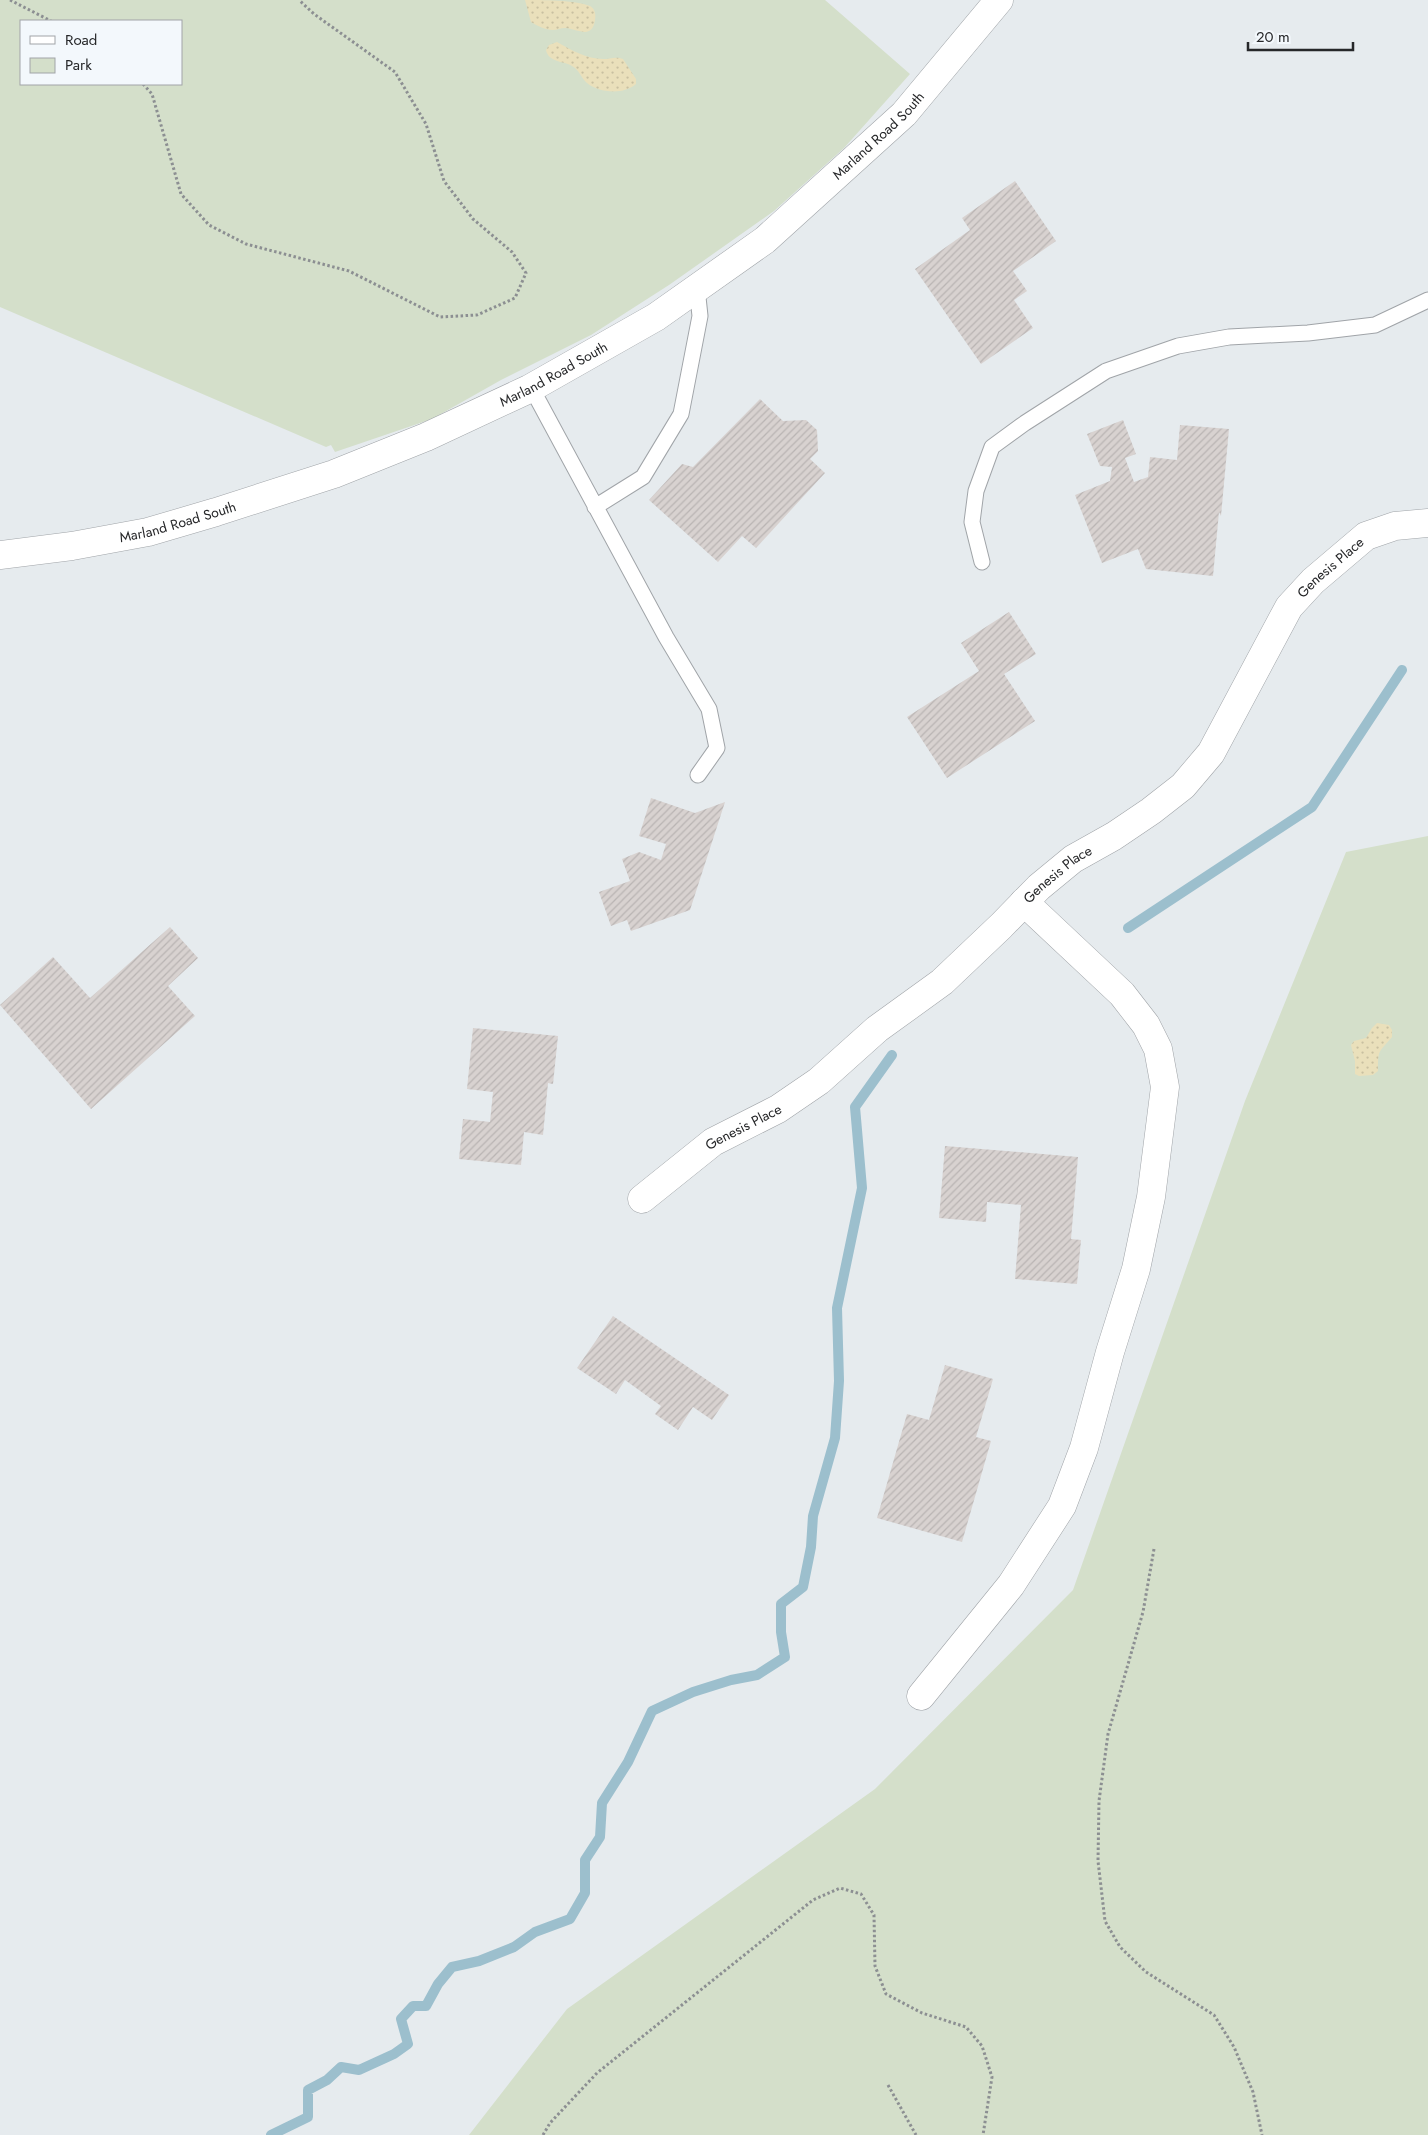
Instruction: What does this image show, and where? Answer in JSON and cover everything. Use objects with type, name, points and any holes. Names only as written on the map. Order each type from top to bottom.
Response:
[{"type":"street","name":"Marland Road South","points":[[0,555],[72,546],[148,532],[216,512],[334,474],[426,437],[531,388],[656,317],[765,240],[904,114],[999,0]]},
{"type":"street","name":"Genesis Place","points":[[642,1199],[713,1142],[778,1109],[819,1081],[877,1029],[942,982],[1039,887],[1073,859],[1129,826],[1183,786],[1211,753],[1289,607],[1313,581],[1366,536],[1395,526],[1428,523]]},
{"type":"street","points":[[921,1696],[1011,1585],[1062,1506],[1084,1448],[1110,1352],[1136,1269],[1151,1197],[1165,1087],[1158,1048],[1146,1024],[1122,994],[1024,902]]},
{"type":"lane","points":[[595,507],[643,477],[681,414],[700,316],[696,288]]},
{"type":"lane","points":[[982,562],[972,522],[976,491],[992,447],[1025,423],[1106,371],[1178,346],[1229,337],[1308,333],[1375,325],[1428,300]]},
{"type":"lane","points":[[531,388],[666,637],[709,709],[717,748],[698,775]]},
{"type":"path","points":[[10,0],[48,20]]},
{"type":"path","points":[[144,85],[152,94],[181,194],[209,225],[246,244],[350,271],[440,317],[477,315],[516,298],[526,273],[512,252],[473,219],[444,181],[426,124],[394,72],[314,14],[299,0]]},
{"type":"path","points":[[1154,1549],[1143,1612],[1108,1734],[1099,1801],[1098,1851],[1105,1921],[1120,1947],[1146,1972],[1214,2015],[1234,2047],[1253,2092],[1262,2135]]},
{"type":"path","points":[[543,2135],[550,2122],[598,2072],[812,1900],[840,1888],[861,1894],[874,1915],[875,1966],[886,1994],[922,2013],[966,2027],[982,2046],[992,2077],[983,2135]]},
{"type":"path","points":[[888,2084],[916,2135]]},
{"type":"green space","points":[[0,0],[825,0],[910,74],[844,148],[774,211],[669,285],[591,335],[501,380],[432,419],[335,452],[331,445],[326,447],[0,307]]},
{"type":"green space","points":[[1428,836],[1428,2135],[469,2135],[567,2009],[875,1789],[1073,1590],[1245,1101],[1346,852]]},
{"type":"sand","points":[[525,0],[567,1],[590,6],[595,14],[593,26],[588,32],[565,28],[553,30],[542,28],[531,22]]},
{"type":"sand","points":[[557,42],[585,56],[603,59],[623,59],[636,79],[636,84],[631,88],[618,91],[605,91],[592,86],[585,81],[575,68],[551,58],[546,50],[549,45]]},
{"type":"sand","points":[[1377,1023],[1389,1025],[1392,1030],[1392,1037],[1380,1051],[1378,1071],[1373,1075],[1359,1076],[1355,1074],[1355,1061],[1351,1045],[1354,1041],[1366,1038]]},
{"type":"building","points":[[1015,181],[1056,241],[1013,271],[1027,291],[1014,300],[1033,328],[981,364],[915,269],[970,230],[962,218]]},
{"type":"building","points":[[760,399],[783,421],[806,420],[817,430],[818,451],[810,459],[825,473],[756,548],[742,536],[718,562],[649,500],[682,464],[693,467]]},
{"type":"building","points":[[1123,420],[1136,454],[1125,458],[1134,482],[1148,477],[1150,457],[1177,460],[1180,425],[1229,429],[1213,576],[1146,569],[1138,549],[1102,563],[1075,495],[1110,481],[1112,467],[1100,466],[1087,434]]},
{"type":"building","points":[[1009,612],[1036,654],[1004,674],[1035,721],[947,778],[907,717],[979,671],[961,643]]},
{"type":"building","points":[[651,798],[695,813],[725,802],[690,910],[631,931],[627,920],[611,926],[599,892],[630,881],[622,859],[639,852],[661,860],[666,844],[639,836]]},
{"type":"building","points":[[170,927],[198,958],[168,986],[195,1016],[91,1109],[0,1005],[53,957],[90,998]]},
{"type":"building","points":[[473,1028],[558,1036],[553,1084],[548,1083],[543,1135],[524,1132],[521,1165],[459,1159],[463,1119],[490,1122],[493,1092],[467,1089]]},
{"type":"building","points":[[945,1146],[1078,1157],[1071,1239],[1081,1240],[1077,1284],[1015,1279],[1021,1205],[987,1202],[986,1222],[939,1218]]},
{"type":"building","points":[[613,1316],[729,1395],[712,1420],[693,1407],[678,1430],[655,1414],[661,1406],[625,1380],[616,1394],[577,1368]]},
{"type":"building","points":[[945,1365],[993,1379],[976,1437],[991,1441],[962,1542],[877,1518],[907,1414],[929,1420]]},
{"type":"waterway","points":[[1128,928],[1312,807],[1402,670]]},
{"type":"waterway","points":[[271,2135],[308,2117],[308,2090],[327,2080],[341,2067],[359,2070],[394,2054],[408,2044],[401,2019],[413,2006],[426,2006],[438,1984],[452,1967],[479,1961],[514,1947],[535,1932],[570,1919],[585,1893],[585,1860],[600,1837],[602,1803],[628,1762],[652,1711],[693,1692],[731,1680],[757,1675],[785,1657],[781,1632],[781,1604],[803,1587],[811,1547],[813,1516],[835,1438],[839,1381],[837,1308],[862,1188],[855,1107],[892,1055]]}]
